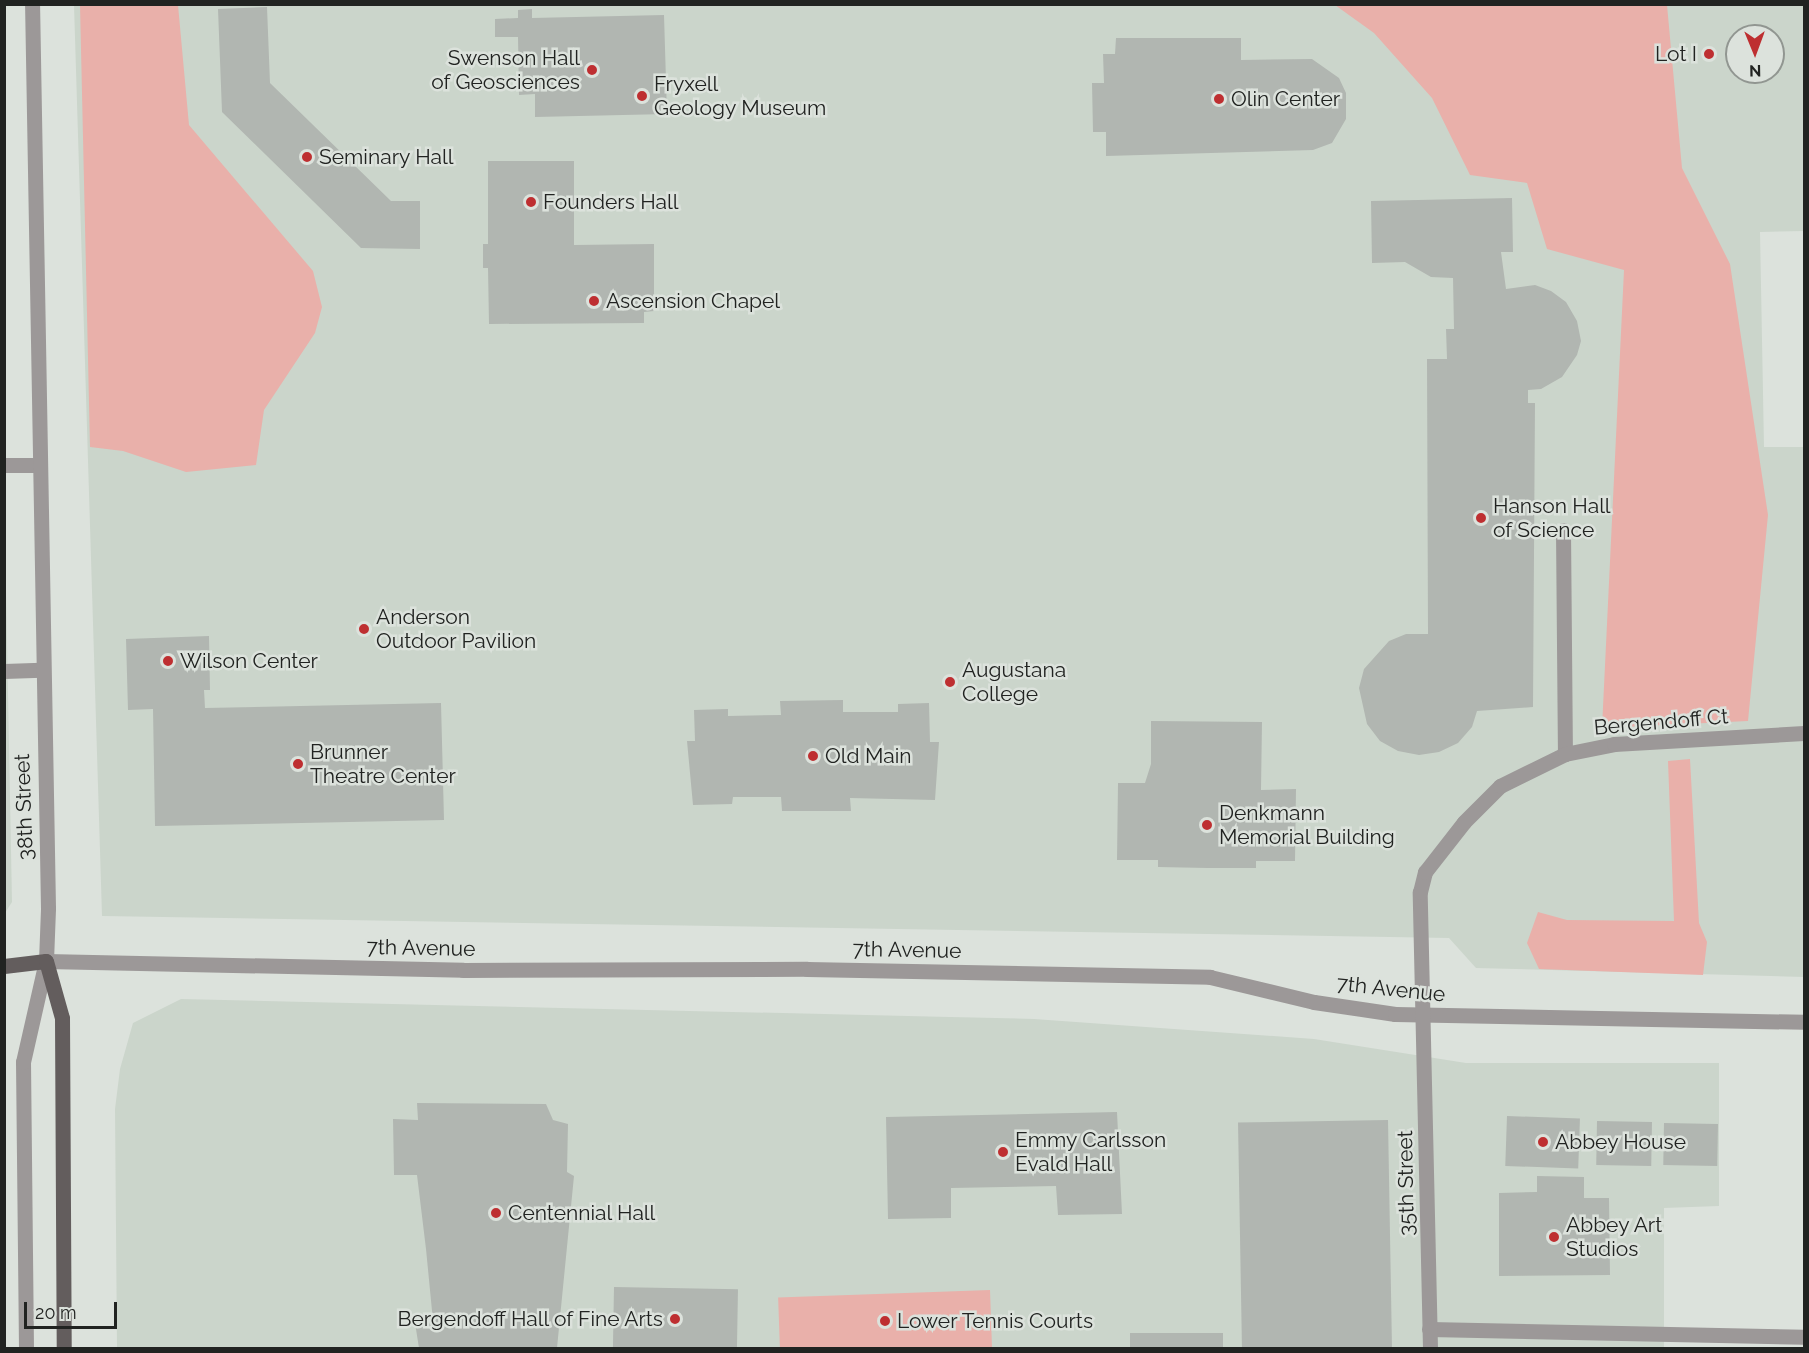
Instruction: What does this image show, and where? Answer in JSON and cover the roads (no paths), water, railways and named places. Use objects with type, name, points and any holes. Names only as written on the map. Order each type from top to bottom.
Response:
[{"type":"main road","name":"7th Avenue","points":[[4,966],[46,961]]},
{"type":"main road","name":"38th Street","points":[[46,961],[62,1017],[64,1039],[64,1348]]},
{"type":"street","name":"38th Street","points":[[26,1348],[23,1062],[46,961],[33,4]]},
{"type":"street","points":[[4,465],[39,465]]},
{"type":"street","points":[[1563,530],[1565,754]]},
{"type":"street","points":[[4,671],[41,670]]},
{"type":"street","name":"Bergendoff Ct","points":[[1422,1016],[1420,892],[1425,872],[1464,822],[1500,786],[1565,754],[1614,744],[1804,733]]},
{"type":"street","name":"7th Avenue","points":[[46,961],[462,970],[807,969],[1210,977],[1314,1002],[1422,1016],[1804,1022]]},
{"type":"street","name":"35th Street","points":[[1422,1016],[1430,1348]]},
{"type":"street","points":[[1429,1329],[1804,1337]]},
{"type":"place","name":"Lot I","points":[[1709,54]]},
{"type":"place","name":"Swenson Hall of Geosciences","points":[[592,70]]},
{"type":"place","name":"Fryxell Geology Museum","points":[[642,96]]},
{"type":"place","name":"Olin Center","points":[[1219,99]]},
{"type":"place","name":"Seminary Hall","points":[[307,157]]},
{"type":"place","name":"Founders Hall","points":[[531,202]]},
{"type":"place","name":"Ascension Chapel","points":[[594,301]]},
{"type":"place","name":"Hanson Hall of Science","points":[[1481,518]]},
{"type":"place","name":"Anderson Outdoor Pavilion","points":[[364,629]]},
{"type":"place","name":"Wilson Center","points":[[168,661]]},
{"type":"place","name":"Augustana College","points":[[950,682]]},
{"type":"place","name":"Old Main","points":[[813,756]]},
{"type":"place","name":"Brunner Theatre Center","points":[[298,764]]},
{"type":"place","name":"Denkmann Memorial Building","points":[[1207,825]]},
{"type":"place","name":"Abbey House","points":[[1543,1142]]},
{"type":"place","name":"Emmy Carlsson Evald Hall","points":[[1003,1152]]},
{"type":"place","name":"Centennial Hall","points":[[496,1213]]},
{"type":"place","name":"Abbey Art Studios","points":[[1554,1237]]},
{"type":"place","name":"Bergendoff Hall of Fine Arts","points":[[675,1319]]},
{"type":"place","name":"Lower Tennis Courts","points":[[885,1321]]}]
